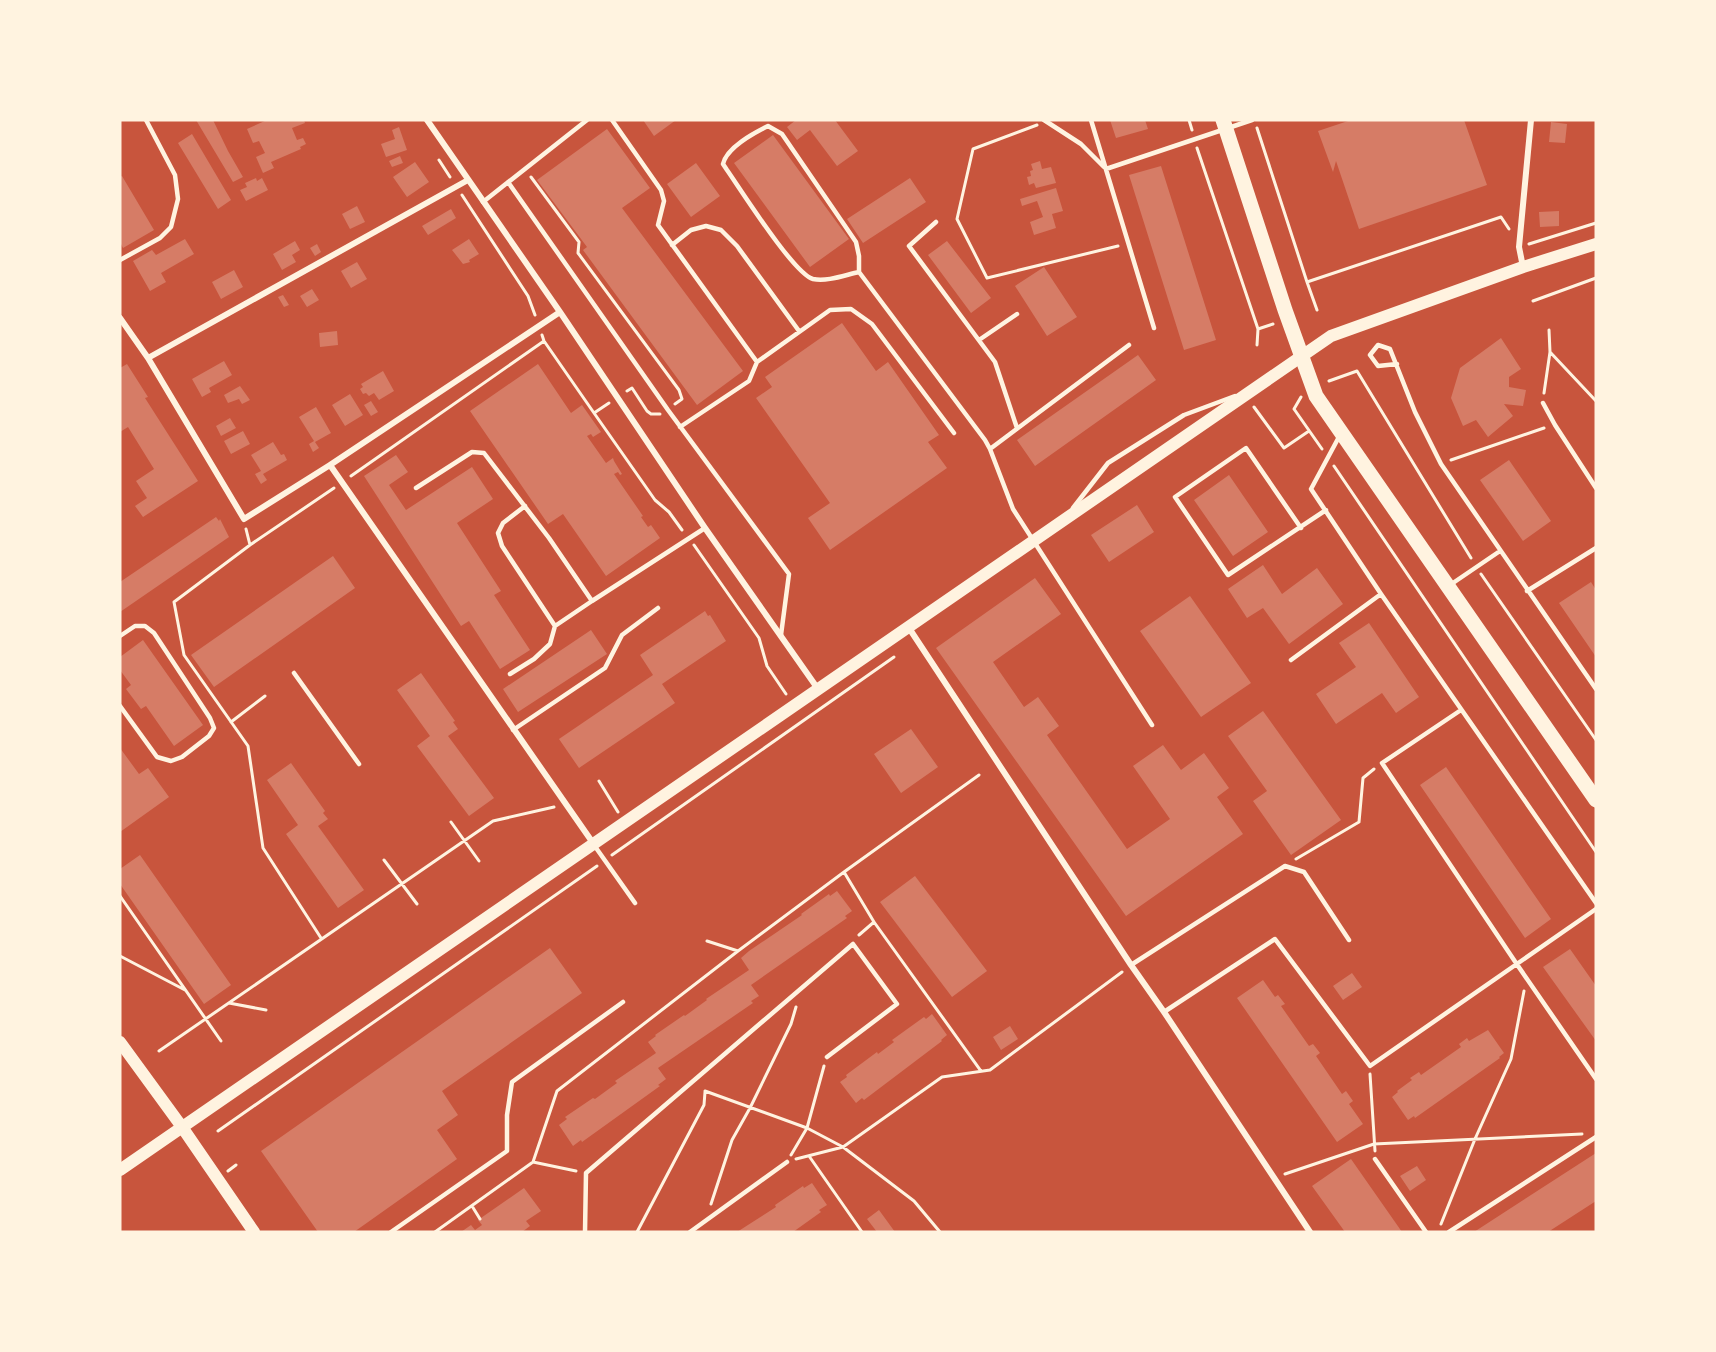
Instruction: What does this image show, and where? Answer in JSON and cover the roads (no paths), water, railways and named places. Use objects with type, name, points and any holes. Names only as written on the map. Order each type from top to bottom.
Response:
[{"type":"main road","points":[[1224,125],[1300,355],[1316,396],[1596,800]]},
{"type":"main road","points":[[120,1170],[909,628],[1300,355],[1331,336],[1523,267],[1596,244]]},
{"type":"main road","points":[[120,1042],[254,1232]]},
{"type":"street","points":[[427,120],[705,528],[818,689]]},
{"type":"street","points":[[1523,267],[1519,247],[1531,120]]},
{"type":"street","points":[[148,358],[468,180]]},
{"type":"street","points":[[120,318],[148,358],[243,519],[330,465],[560,312]]},
{"type":"street","points":[[330,465],[564,805],[593,843]]},
{"type":"street","points":[[909,628],[1310,1232]]},
{"type":"lane","points":[[120,260],[160,238],[171,226],[178,199],[175,175],[146,120]]},
{"type":"lane","points":[[483,202],[587,120]]},
{"type":"lane","points":[[612,120],[661,190],[664,201],[658,225],[757,362]]},
{"type":"lane","points":[[1091,120],[1154,328]]},
{"type":"lane","points":[[1106,169],[1195,140],[1224,125],[1253,120]]},
{"type":"lane","points":[[1045,121],[1081,144],[1106,169]]},
{"type":"lane","points":[[859,272],[829,279],[813,279],[804,274],[796,267],[727,171],[723,164],[724,158],[733,149],[768,126],[782,134],[856,242],[859,272],[985,440],[1013,509],[1152,725]]},
{"type":"lane","points":[[508,182],[680,427],[789,574],[781,636]]},
{"type":"lane","points":[[936,222],[909,246],[995,362],[1017,428]]},
{"type":"lane","points":[[672,245],[691,230],[706,226],[721,230],[737,246],[799,331]]},
{"type":"lane","points":[[680,427],[748,381],[757,362],[799,331],[830,310],[851,309],[872,324],[954,434]]},
{"type":"lane","points":[[979,340],[1017,314]]},
{"type":"lane","points":[[990,449],[1129,345]]},
{"type":"lane","points":[[1397,364],[1378,366],[1370,355],[1378,345],[1390,349],[1397,364],[1416,412],[1441,464],[1596,689]]},
{"type":"lane","points":[[1068,516],[1108,463],[1184,415],[1246,392]]},
{"type":"lane","points":[[1542,403],[1596,488]]},
{"type":"lane","points":[[1342,433],[1311,489],[1381,594],[1596,903]]},
{"type":"lane","points":[[1301,528],[1246,448],[1174,497],[1228,575],[1301,528],[1326,510]]},
{"type":"lane","points":[[416,488],[472,452],[484,453],[525,506],[592,601]]},
{"type":"lane","points":[[525,506],[503,524],[498,533],[502,546],[555,626]]},
{"type":"lane","points":[[510,674],[534,659],[550,644],[555,626],[705,528]]},
{"type":"lane","points":[[1527,591],[1596,548]]},
{"type":"lane","points":[[1448,586],[1500,551]]},
{"type":"lane","points":[[1291,660],[1381,594]]},
{"type":"lane","points":[[513,730],[605,668],[622,635],[658,608]]},
{"type":"lane","points":[[120,636],[135,626],[145,626],[153,633],[210,718],[213,728],[209,736],[182,757],[171,761],[157,756],[120,706]]},
{"type":"lane","points":[[294,673],[359,764]]},
{"type":"lane","points":[[1461,710],[1382,763],[1596,1079]]},
{"type":"lane","points":[[593,843],[635,903]]},
{"type":"lane","points":[[1131,965],[1285,866],[1304,872],[1350,940]]},
{"type":"lane","points":[[1164,1012],[1275,939],[1370,1066],[1596,909]]},
{"type":"lane","points":[[585,1232],[586,1173],[853,944],[897,1004],[827,1057]]},
{"type":"lane","points":[[391,1232],[507,1151],[507,1115],[513,1082],[623,1002]]},
{"type":"lane","points":[[1449,1232],[1596,1137]]},
{"type":"lane","points":[[1375,1159],[1426,1232]]},
{"type":"lane","points":[[690,1232],[787,1162]]}]
